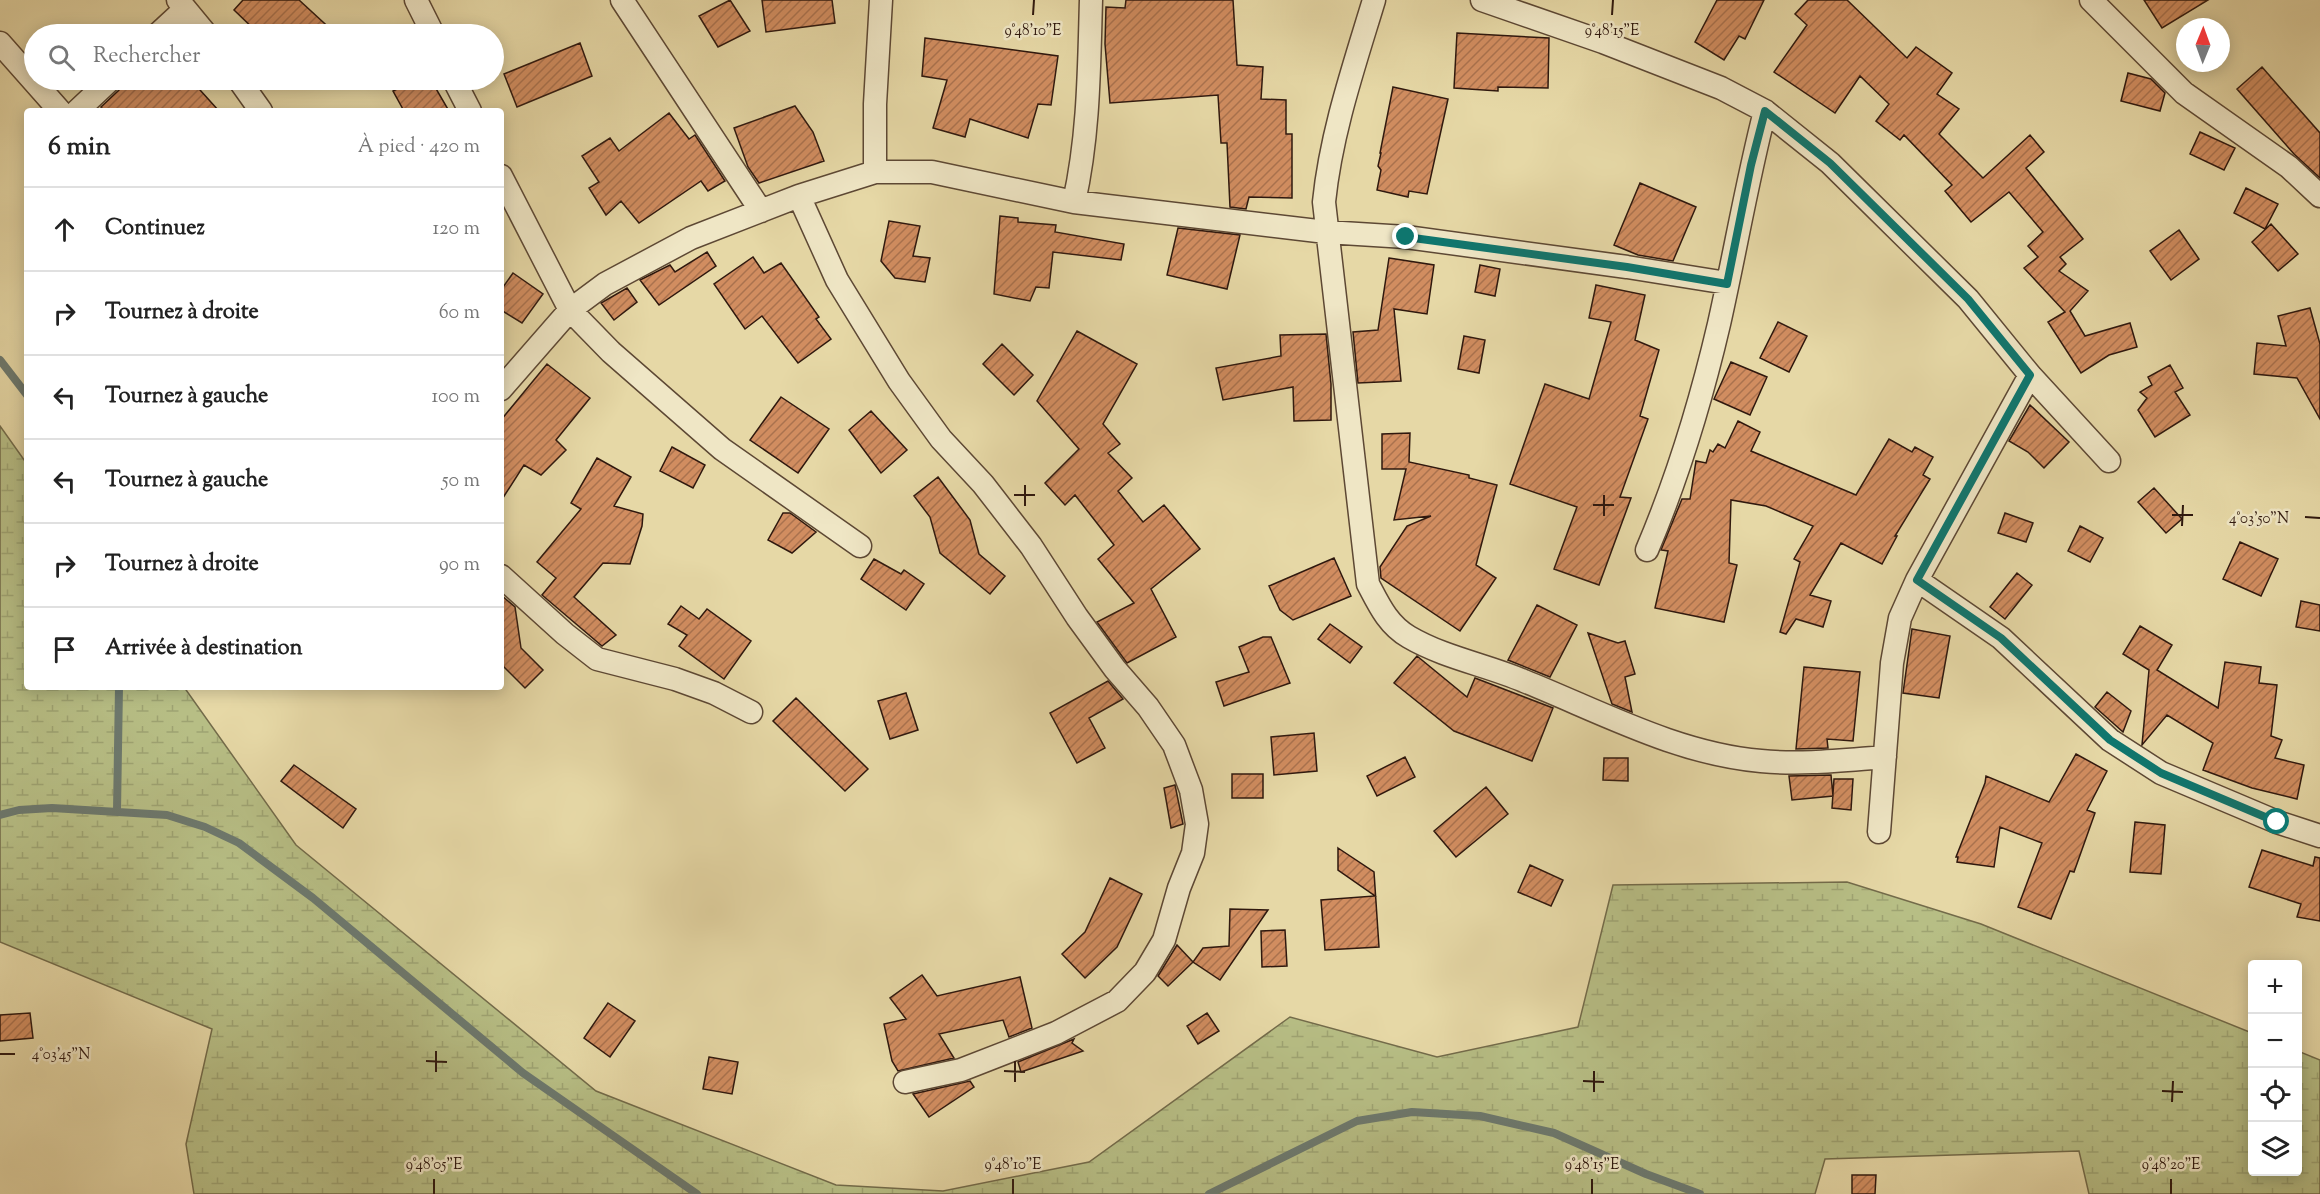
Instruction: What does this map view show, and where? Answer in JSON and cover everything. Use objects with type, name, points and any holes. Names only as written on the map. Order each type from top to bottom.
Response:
[{"type":"street","points":[[416,0],[428,24]]},
{"type":"street","points":[[622,0],[762,211]]},
{"type":"street","points":[[875,172],[875,104],[881,0]]},
{"type":"street","points":[[1074,202],[1081,172],[1089,103],[1091,0]]},
{"type":"street","points":[[1374,0],[1353,69],[1328,166],[1324,202],[1368,584],[1385,616],[1408,637],[1458,659],[1522,680],[1693,749],[1761,761],[1825,762],[1885,758]]},
{"type":"street","points":[[1482,0],[1603,42],[1700,80],[1765,111],[1830,163],[1960,291],[2030,375],[2109,461]]},
{"type":"street","points":[[2091,0],[2184,93],[2289,168],[2320,196]]},
{"type":"street","points":[[166,24],[181,4],[198,24]]},
{"type":"street","points":[[0,43],[24,70]]},
{"type":"street","points":[[41,90],[57,108]]},
{"type":"street","points":[[80,108],[99,90]]},
{"type":"street","points":[[245,90],[259,108]]},
{"type":"street","points":[[459,90],[468,108]]},
{"type":"street","points":[[1647,550],[1667,501],[1697,408],[1765,111]]},
{"type":"street","points":[[504,379],[570,310],[605,284],[691,238],[799,196],[875,172],[932,172],[1074,202],[1326,232],[1406,237],[1627,267],[1727,284]]},
{"type":"street","points":[[504,182],[570,310],[611,352],[722,449],[860,546]]},
{"type":"street","points":[[799,196],[837,280],[899,381],[941,439],[983,484],[1031,546],[1114,669],[1148,707],[1174,745],[1191,790],[1197,824],[1193,853],[1179,888],[1164,940],[1145,972],[1117,1001],[1056,1033],[961,1070],[905,1082]]},
{"type":"street","points":[[1879,832],[1892,663],[1900,618],[1917,580],[2030,375]]},
{"type":"street","points":[[504,579],[565,634],[597,658],[714,693],[751,712]]},
{"type":"street","points":[[1917,580],[2001,638],[2110,740],[2161,773],[2277,822],[2320,836]]},
{"type":"green space","points":[[0,426],[24,460],[24,690],[186,690],[296,845],[596,1091],[836,1185],[943,1191],[1089,1162],[1290,1017],[1437,1057],[1578,1027],[1613,885],[1847,882],[1981,924],[2248,1031],[2248,1176],[2302,1176],[2302,1053],[2320,1060],[2320,1194],[2089,1194],[2079,1151],[1825,1159],[1815,1194],[194,1194],[186,1144],[212,1029],[0,942]]},
{"type":"building","points":[[243,0],[299,0],[325,24],[249,24],[234,10]]},
{"type":"building","points":[[730,0],[750,31],[718,47],[699,16]]},
{"type":"building","points":[[762,0],[832,0],[835,23],[766,32]]},
{"type":"building","points":[[1126,0],[1233,0],[1237,65],[1263,67],[1261,99],[1286,100],[1286,134],[1292,134],[1292,198],[1249,197],[1246,209],[1230,207],[1227,143],[1221,143],[1218,95],[1110,103],[1105,44],[1106,7],[1125,8]]},
{"type":"building","points":[[1717,0],[1764,0],[1745,39],[1739,36],[1724,60],[1695,42]]},
{"type":"building","points":[[1808,0],[1847,0],[1907,58],[1916,47],[1952,73],[1937,94],[1959,109],[1939,134],[1983,178],[2030,135],[2044,152],[2026,168],[2083,239],[2060,257],[2066,264],[2059,271],[2088,291],[2070,311],[2085,336],[2130,323],[2137,347],[2109,355],[2081,373],[2048,322],[2065,312],[2024,268],[2038,257],[2028,246],[2043,232],[2009,192],[1971,222],[1945,191],[1952,185],[1904,135],[1900,140],[1876,121],[1889,104],[1860,76],[1835,113],[1774,72],[1807,25],[1795,14]]},
{"type":"building","points":[[2144,0],[2208,0],[2176,18],[2162,28]]},
{"type":"building","points":[[1457,33],[1549,38],[1548,88],[1498,87],[1498,91],[1454,88]]},
{"type":"building","points":[[925,38],[1058,56],[1051,105],[1038,104],[1028,138],[970,119],[965,137],[933,128],[947,80],[922,76]]},
{"type":"building","points":[[580,43],[592,76],[517,107],[504,74]]},
{"type":"building","points":[[2262,67],[2320,133],[2320,178],[2294,154],[2237,89]]},
{"type":"building","points":[[2128,73],[2151,79],[2165,93],[2160,111],[2121,101]]},
{"type":"building","points":[[1393,87],[1448,99],[1427,194],[1409,191],[1408,197],[1377,190],[1381,170],[1378,166],[1380,153]]},
{"type":"building","points":[[119,90],[200,90],[216,108],[102,108]]},
{"type":"building","points":[[437,90],[447,108],[402,108],[393,91]]},
{"type":"building","points":[[795,106],[813,132],[824,161],[759,183],[748,167],[734,128]]},
{"type":"building","points":[[669,113],[689,139],[695,135],[725,181],[708,191],[701,181],[639,223],[621,201],[606,215],[589,188],[599,182],[582,156],[610,138],[619,151]]},
{"type":"building","points":[[2200,132],[2235,148],[2224,170],[2190,154]]},
{"type":"building","points":[[1640,183],[1696,207],[1673,261],[1638,255],[1614,245]]},
{"type":"building","points":[[2246,188],[2278,204],[2265,229],[2234,213]]},
{"type":"building","points":[[1000,216],[1018,218],[1018,222],[1056,225],[1055,232],[1124,244],[1121,260],[1053,252],[1049,288],[1036,287],[1030,301],[994,294]]},
{"type":"building","points":[[889,221],[920,226],[913,256],[930,258],[925,282],[895,278],[881,261]]},
{"type":"building","points":[[2271,224],[2298,254],[2278,271],[2252,242]]},
{"type":"building","points":[[1178,228],[1240,235],[1227,289],[1167,275]]},
{"type":"building","points":[[2179,230],[2199,259],[2171,280],[2150,251]]},
{"type":"building","points":[[707,252],[716,266],[659,305],[640,280],[670,265],[675,272]]},
{"type":"building","points":[[753,257],[764,273],[781,263],[819,317],[816,319],[831,339],[798,363],[762,316],[745,329],[714,284]]},
{"type":"building","points":[[1389,258],[1434,265],[1427,314],[1394,309],[1401,381],[1358,383],[1353,332],[1378,330]]},
{"type":"building","points":[[1480,265],[1500,269],[1495,296],[1475,292]]},
{"type":"building","points":[[513,273],[543,294],[522,323],[504,312],[504,286]]},
{"type":"building","points":[[1596,285],[1645,295],[1635,340],[1659,350],[1640,416],[1648,419],[1620,497],[1631,498],[1599,585],[1554,569],[1577,507],[1510,484],[1545,384],[1589,399],[1611,322],[1589,318]]},
{"type":"building","points":[[627,288],[637,302],[614,320],[601,303]]},
{"type":"building","points":[[2310,308],[2320,344],[2320,419],[2297,378],[2254,374],[2257,343],[2286,346],[2278,316]]},
{"type":"building","points":[[1778,322],[1807,336],[1789,372],[1760,358]]},
{"type":"building","points":[[1077,331],[1137,364],[1103,424],[1120,444],[1108,453],[1132,478],[1118,491],[1143,522],[1164,505],[1200,549],[1151,589],[1176,637],[1127,663],[1097,622],[1134,603],[1098,559],[1114,545],[1075,495],[1065,505],[1045,483],[1079,449],[1037,401]]},
{"type":"building","points":[[1326,334],[1331,384],[1331,420],[1294,421],[1293,387],[1223,400],[1216,368],[1281,356],[1280,335]]},
{"type":"building","points":[[1464,336],[1485,340],[1479,373],[1458,369]]},
{"type":"building","points":[[1002,344],[1033,375],[1014,395],[983,364]]},
{"type":"building","points":[[1731,362],[1767,377],[1750,415],[1714,399]]},
{"type":"building","points":[[547,364],[590,398],[556,440],[566,450],[541,475],[524,465],[504,496],[504,416]]},
{"type":"building","points":[[2170,365],[2183,388],[2175,392],[2190,415],[2155,437],[2138,410],[2147,398],[2140,392],[2152,385],[2148,377]]},
{"type":"building","points":[[781,397],[829,429],[798,473],[750,440]]},
{"type":"building","points":[[2030,405],[2069,442],[2044,468],[2028,452],[2009,441]]},
{"type":"building","points":[[871,411],[907,450],[881,473],[849,430]]},
{"type":"building","points":[[1738,421],[1760,432],[1751,451],[1856,495],[1889,439],[1912,452],[1915,447],[1933,457],[1923,475],[1930,479],[1895,536],[1897,536],[1882,564],[1841,543],[1810,595],[1831,601],[1823,627],[1796,619],[1786,634],[1780,632],[1800,562],[1794,559],[1813,526],[1766,506],[1731,500],[1729,563],[1737,565],[1724,622],[1655,608],[1668,551],[1661,550],[1682,499],[1690,499],[1696,461],[1706,463],[1710,450],[1713,452],[1718,444],[1725,448]]},
{"type":"building","points":[[1410,433],[1409,462],[1469,475],[1469,478],[1497,485],[1476,565],[1496,578],[1460,631],[1381,578],[1380,567],[1407,526],[1431,516],[1394,520],[1406,469],[1382,469],[1382,434]]},
{"type":"building","points":[[672,447],[705,465],[693,488],[660,471]]},
{"type":"building","points":[[597,458],[631,477],[614,506],[643,514],[642,526],[630,564],[603,563],[574,597],[616,635],[602,646],[542,595],[556,578],[537,562],[581,509],[571,503]]},
{"type":"building","points":[[938,477],[970,520],[979,554],[1005,576],[990,594],[940,553],[930,517],[914,496]]},
{"type":"building","points":[[2154,488],[2182,519],[2166,533],[2138,502]]},
{"type":"building","points":[[783,513],[790,513],[816,532],[792,553],[768,540]]},
{"type":"building","points":[[2005,513],[2033,523],[2026,542],[1998,533]]},
{"type":"building","points":[[2080,526],[2103,538],[2090,562],[2068,551]]},
{"type":"building","points":[[2240,542],[2278,559],[2261,596],[2223,579]]},
{"type":"building","points":[[1334,558],[1351,596],[1293,620],[1280,610],[1269,586]]},
{"type":"building","points":[[874,559],[901,574],[904,570],[924,584],[906,610],[861,579]]},
{"type":"building","points":[[2017,573],[2032,585],[2005,619],[1990,607]]},
{"type":"building","points":[[504,598],[515,607],[521,648],[543,670],[525,688],[504,667]]},
{"type":"building","points":[[2301,601],[2320,605],[2320,631],[2296,627]]},
{"type":"building","points":[[1537,605],[1577,625],[1550,677],[1508,660]]},
{"type":"building","points":[[681,606],[699,619],[707,609],[751,641],[724,679],[679,646],[687,635],[668,624]]},
{"type":"building","points":[[1330,624],[1362,647],[1350,663],[1318,639]]},
{"type":"building","points":[[2140,626],[2172,645],[2157,670],[2218,708],[2225,662],[2261,667],[2259,683],[2277,685],[2271,736],[2282,740],[2275,758],[2304,765],[2297,799],[2252,788],[2203,770],[2213,743],[2167,715],[2142,745],[2149,670],[2123,654]]},
{"type":"building","points":[[1912,629],[1950,636],[1939,698],[1903,693]]},
{"type":"building","points":[[1588,633],[1618,643],[1625,641],[1635,674],[1625,677],[1632,712],[1612,704]]},
{"type":"building","points":[[1263,637],[1271,637],[1290,683],[1224,706],[1216,682],[1249,672],[1239,647]]},
{"type":"building","points":[[1417,656],[1467,697],[1475,678],[1553,708],[1532,761],[1454,731],[1394,683]]},
{"type":"building","points":[[1804,667],[1860,672],[1853,741],[1827,739],[1828,748],[1796,749]]},
{"type":"building","points":[[1108,681],[1123,699],[1089,718],[1105,748],[1077,763],[1050,713]]},
{"type":"building","points":[[2107,692],[2131,711],[2123,732],[2095,707]]},
{"type":"building","points":[[906,693],[918,730],[890,739],[878,701]]},
{"type":"building","points":[[796,698],[868,769],[845,791],[773,721]]},
{"type":"building","points":[[1314,733],[1317,771],[1274,775],[1271,737]]},
{"type":"building","points":[[2076,754],[2107,771],[2087,810],[2095,813],[2074,872],[2070,871],[2051,919],[2018,907],[2042,843],[2000,827],[1994,867],[1957,862],[1958,857],[1956,857],[1986,776],[2049,802]]},
{"type":"building","points":[[1405,757],[1415,777],[1377,796],[1367,776]]},
{"type":"building","points":[[1604,758],[1628,758],[1628,781],[1603,780]]},
{"type":"building","points":[[294,765],[356,809],[343,828],[281,781]]},
{"type":"building","points":[[1232,774],[1263,774],[1263,798],[1232,798]]},
{"type":"building","points":[[1831,775],[1833,796],[1792,800],[1789,776]]},
{"type":"building","points":[[1834,779],[1853,779],[1851,810],[1832,808]]},
{"type":"building","points":[[1175,785],[1183,824],[1171,828],[1164,788]]},
{"type":"building","points":[[1486,787],[1508,814],[1456,857],[1434,831]]},
{"type":"building","points":[[2135,822],[2165,825],[2161,874],[2130,872]]},
{"type":"building","points":[[1338,848],[1374,872],[1379,947],[1325,950],[1321,900],[1375,896],[1338,870]]},
{"type":"building","points":[[2262,850],[2313,866],[2315,857],[2320,858],[2320,921],[2297,917],[2301,904],[2249,887]]},
{"type":"building","points":[[1530,865],[1563,880],[1551,906],[1518,892]]},
{"type":"building","points":[[1110,878],[1142,894],[1117,947],[1085,978],[1062,954],[1085,932]]},
{"type":"building","points":[[1230,909],[1268,910],[1220,980],[1193,962],[1203,948],[1229,946]]},
{"type":"building","points":[[1285,930],[1287,966],[1262,967],[1261,931]]},
{"type":"building","points":[[1177,945],[1193,962],[1168,986],[1158,976]]},
{"type":"building","points":[[922,975],[937,996],[1020,977],[1032,1028],[1009,1037],[1003,1020],[939,1034],[954,1058],[898,1071],[892,1061],[884,1024],[906,1019],[890,998]]},
{"type":"building","points":[[608,1003],[635,1021],[610,1057],[584,1038]]},
{"type":"building","points":[[30,1013],[33,1038],[0,1041],[0,1015]]},
{"type":"building","points":[[1207,1013],[1219,1031],[1198,1044],[1187,1026]]},
{"type":"building","points":[[1074,1039],[1072,1043],[1083,1051],[1021,1072],[1018,1062]]},
{"type":"building","points":[[709,1057],[738,1062],[732,1094],[703,1089]]},
{"type":"building","points":[[970,1081],[974,1087],[929,1117],[913,1094]]},
{"type":"building","points":[[1852,1175],[1876,1175],[1875,1194],[1852,1194]]},
{"type":"waterway","points":[[0,360],[24,391]]},
{"type":"waterway","points":[[117,811],[119,690]]},
{"type":"waterway","points":[[0,815],[19,810],[52,808],[167,815],[205,827],[239,843],[313,898],[523,1073],[697,1194]]},
{"type":"waterway","points":[[1209,1194],[1357,1121],[1412,1112],[1480,1116],[1554,1133],[1646,1174],[1700,1194]]},
{"type":"route","points":[[1406,237],[1627,267],[1727,284],[1751,165],[1765,111],[1830,163],[1968,299],[2030,375],[1917,580],[2001,638],[2110,740],[2161,773],[2277,822]]}]
